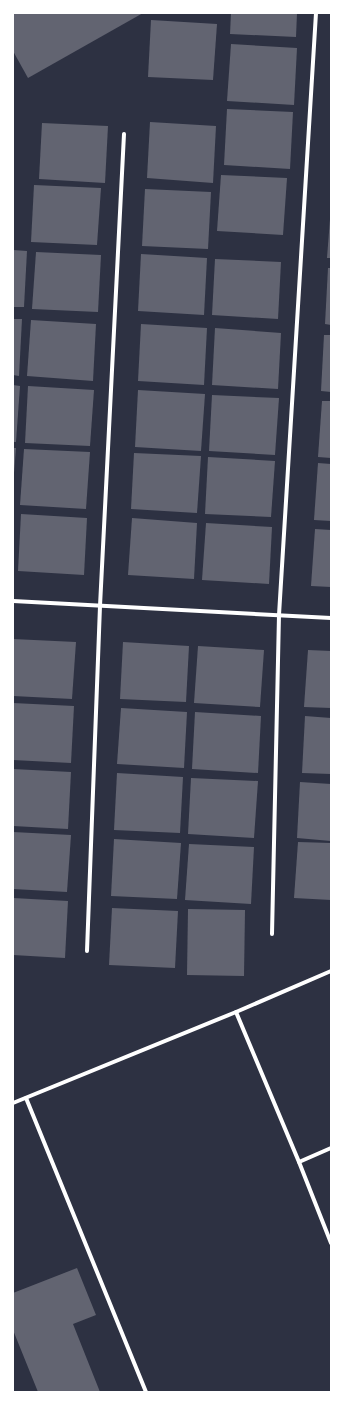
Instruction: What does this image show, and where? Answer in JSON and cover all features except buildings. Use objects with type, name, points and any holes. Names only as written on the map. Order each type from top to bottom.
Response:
[{"type":"street","points":[[272,934],[279,615],[316,13]]},
{"type":"street","points":[[87,951],[100,606],[124,134]]},
{"type":"street","points":[[13,601],[331,618]]},
{"type":"street","points":[[13,1103],[236,1012],[331,971]]},
{"type":"street","points":[[236,1012],[299,1162],[331,1243]]},
{"type":"street","points":[[26,1098],[146,1392]]},
{"type":"street","points":[[299,1162],[331,1148]]}]
